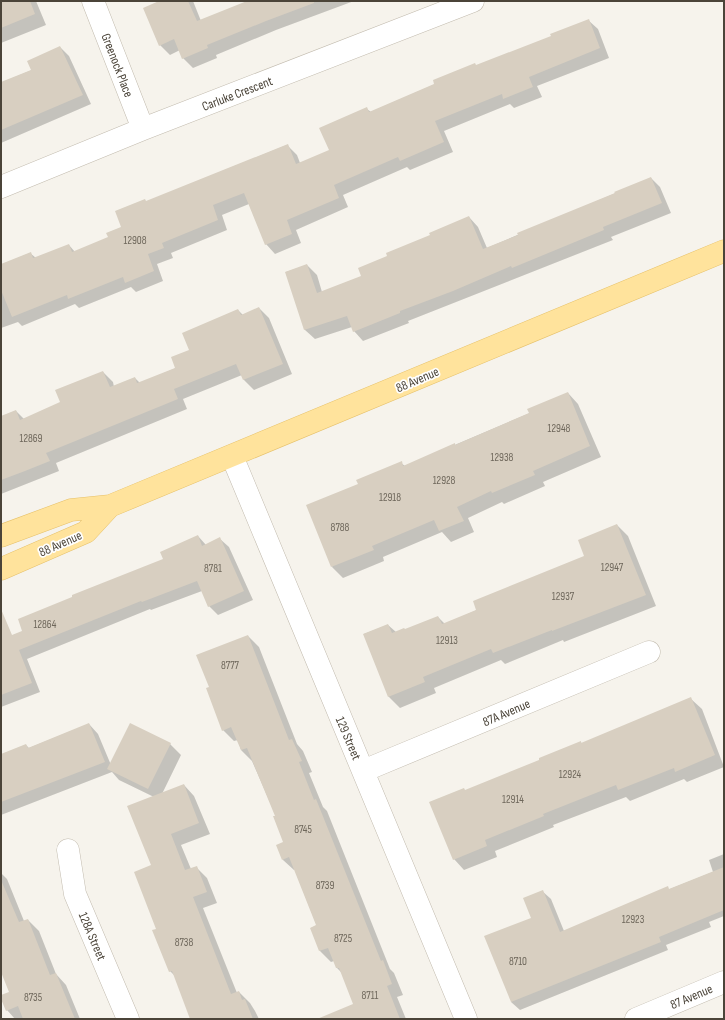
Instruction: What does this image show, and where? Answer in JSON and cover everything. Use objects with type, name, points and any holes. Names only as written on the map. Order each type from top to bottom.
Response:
[{"type":"main road","name":"88 Avenue","points":[[1,536],[71,510],[110,506],[724,251]]},
{"type":"main road","name":"88 Avenue","points":[[1,569],[86,532],[110,506]]},
{"type":"street","name":"Greenock Place","points":[[93,1],[143,129]]},
{"type":"street","name":"Carluke Crescent","points":[[1,187],[436,8],[473,1]]},
{"type":"street","name":"129 Street","points":[[232,456],[466,1019]]},
{"type":"street","name":"87A Avenue","points":[[363,771],[649,652]]},
{"type":"street","name":"128A Street","points":[[68,850],[75,894],[128,1019]]},
{"type":"street","name":"87 Avenue","points":[[636,1019],[724,982]]},
{"type":"building","points":[[1,1],[30,1],[35,14],[1,28]]},
{"type":"building","points":[[159,1],[188,1],[197,21],[247,1],[314,1],[314,3],[207,45],[208,48],[182,59],[174,39],[159,46],[143,8]]},
{"type":"building","points":[[589,19],[600,48],[529,77],[533,87],[503,99],[502,94],[435,121],[444,142],[400,161],[398,157],[334,185],[339,198],[287,220],[292,234],[265,245],[244,193],[213,205],[218,220],[162,243],[164,248],[148,254],[154,271],[125,283],[123,277],[68,299],[67,295],[12,317],[1,290],[1,264],[31,252],[33,258],[69,244],[72,252],[108,237],[106,233],[121,227],[115,211],[145,199],[146,201],[288,144],[296,164],[329,150],[319,128],[367,107],[369,112],[434,84],[433,80],[475,63],[476,65],[551,36],[550,34]]},
{"type":"building","points":[[60,46],[83,95],[1,130],[1,82],[31,70],[27,61]]},
{"type":"building","points":[[651,177],[662,203],[603,227],[604,230],[512,268],[511,266],[453,291],[400,311],[400,313],[353,332],[347,316],[304,330],[285,272],[307,264],[317,293],[361,276],[358,268],[387,256],[386,253],[430,235],[429,233],[469,216],[483,249],[518,235],[517,233]]},
{"type":"building","points":[[259,307],[283,364],[243,380],[236,364],[174,389],[178,399],[46,453],[50,461],[1,480],[1,416],[16,410],[20,420],[60,402],[55,390],[103,371],[110,387],[135,377],[137,383],[175,368],[171,357],[189,350],[182,333],[238,309],[241,315]]},
{"type":"building","points":[[568,392],[590,446],[533,471],[535,475],[492,493],[491,491],[457,507],[464,521],[439,531],[434,520],[372,546],[374,550],[331,567],[306,505],[358,484],[356,480],[402,461],[403,466],[455,443],[455,445],[529,413],[527,409]]},
{"type":"building","points":[[617,524],[646,595],[493,653],[491,649],[423,677],[425,682],[388,697],[363,634],[388,624],[392,633],[438,616],[442,624],[476,610],[473,601],[584,556],[578,540]]},
{"type":"building","points":[[198,535],[202,546],[220,537],[244,591],[208,607],[197,581],[142,602],[141,601],[19,650],[32,683],[1,695],[1,609],[12,635],[22,631],[18,619],[72,597],[72,595],[163,559],[160,552]]},
{"type":"building","points":[[248,635],[289,740],[292,739],[302,761],[299,762],[314,800],[316,799],[381,961],[383,960],[392,984],[387,986],[400,1019],[317,1019],[353,1004],[339,968],[336,968],[328,948],[319,951],[310,928],[316,925],[289,857],[282,860],[276,845],[283,842],[273,816],[275,816],[247,748],[241,750],[231,727],[222,731],[206,688],[209,687],[196,655]]},
{"type":"building","points":[[691,697],[715,755],[675,772],[674,768],[618,790],[616,785],[543,814],[544,816],[485,840],[487,846],[453,860],[429,802],[464,788],[465,790],[539,760],[539,758],[581,741],[581,743]]},
{"type":"building","points":[[89,723],[105,762],[1,802],[1,754],[26,744],[28,748]]},
{"type":"building","points":[[130,723],[171,743],[148,789],[107,769]]},
{"type":"building","points":[[184,784],[199,823],[171,834],[185,870],[197,866],[207,892],[193,897],[231,994],[239,991],[242,1000],[245,999],[253,1019],[190,1019],[172,971],[169,972],[152,930],[156,929],[134,872],[151,865],[127,806]]},
{"type":"building","points":[[724,867],[724,910],[659,937],[661,942],[511,1002],[484,936],[531,918],[523,898],[543,890],[560,932],[668,886],[669,889]]},
{"type":"building","points":[[1,880],[19,922],[28,919],[50,975],[56,973],[75,1019],[23,1019],[18,1006],[6,1011],[1,999],[1,995],[9,992],[1,972]]}]
